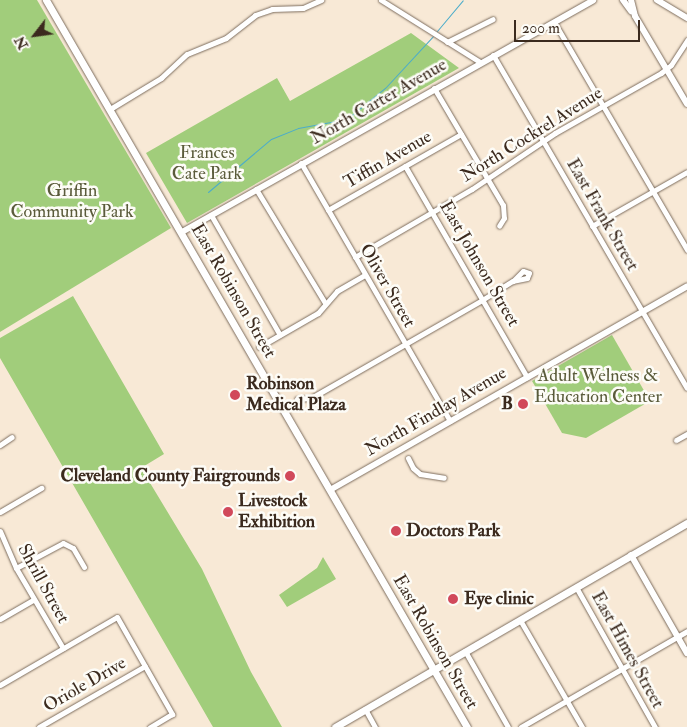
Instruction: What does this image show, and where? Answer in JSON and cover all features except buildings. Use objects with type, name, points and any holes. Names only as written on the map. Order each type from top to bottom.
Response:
[{"type":"main road","name":"East Robinson Street","points":[[46,0],[467,727]]},
{"type":"main road","points":[[335,727],[687,523]]},
{"type":"street","points":[[110,109],[161,78],[187,54],[226,38],[255,14],[272,9],[303,8],[321,0]]},
{"type":"street","points":[[381,0],[480,62]]},
{"type":"street","points":[[387,0],[391,7]]},
{"type":"street","name":"North Carter Avenue","points":[[182,232],[301,163],[593,0]]},
{"type":"street","points":[[623,0],[635,16],[687,104]]},
{"type":"street","points":[[631,0],[635,16]]},
{"type":"street","points":[[658,0],[687,18]]},
{"type":"street","points":[[447,42],[493,19]]},
{"type":"street","points":[[554,22],[687,250]]},
{"type":"street","name":"North Cockrel Avenue","points":[[354,257],[431,213],[544,141],[666,69],[687,40]]},
{"type":"street","name":"East Frank Street","points":[[493,55],[687,388]]},
{"type":"street","points":[[434,88],[504,208],[504,218],[499,226]]},
{"type":"street","name":"Tiffin Avenue","points":[[328,210],[461,134]]},
{"type":"street","name":"Oliver Street","points":[[301,163],[450,421]]},
{"type":"street","name":"East Johnson Street","points":[[405,166],[527,377]]},
{"type":"street","points":[[592,226],[687,172]]},
{"type":"street","points":[[256,189],[325,303]]},
{"type":"street","points":[[211,215],[280,335]]},
{"type":"street","points":[[259,347],[318,313],[337,291],[365,275]]},
{"type":"street","points":[[297,399],[311,398],[514,281]]},
{"type":"street","name":"North Findlay Avenue","points":[[330,490],[687,286]]},
{"type":"street","points":[[676,440],[687,434]]},
{"type":"street","points":[[0,445],[12,437]]},
{"type":"street","points":[[408,458],[413,468],[420,474],[444,478]]},
{"type":"street","points":[[0,512],[41,488]]},
{"type":"street","name":"Shrill Street","points":[[0,532],[16,568],[63,648]]},
{"type":"street","points":[[16,568],[63,543],[72,548],[84,567]]},
{"type":"street","points":[[631,556],[687,653]]},
{"type":"street","name":"East Himes Street","points":[[576,587],[655,727]]},
{"type":"street","points":[[0,618],[34,599]]},
{"type":"street","points":[[0,685],[117,617],[172,714],[150,727]]},
{"type":"street","points":[[520,620],[582,727]]},
{"type":"street","points":[[521,727],[687,631]]},
{"type":"street","points":[[465,651],[508,727]]},
{"type":"street","name":"Oriole Drive","points":[[39,727],[144,666]]},
{"type":"street","points":[[364,709],[374,727]]},
{"type":"green space","name":"Griffin Community Park","points":[[0,0],[37,0],[171,228],[0,332]]},
{"type":"green space","name":"Frances Cate Park","points":[[411,33],[459,68],[187,223],[146,153],[277,78],[290,101]]},
{"type":"green space","points":[[73,296],[164,454],[141,468],[202,569],[251,672],[282,727],[213,727],[0,358],[0,338]]},
{"type":"green space","name":"Adult Welness & Education Center","points":[[612,335],[650,401],[586,438],[562,433],[532,381]]},
{"type":"green space","points":[[323,557],[336,579],[287,607],[279,595],[317,568]]},
{"type":"waterway","points":[[437,31],[463,0]]},
{"type":"waterway","points":[[208,192],[271,139],[298,128],[347,119],[386,87],[433,36]]},
{"type":"place","name":"Robinson Medical Plaza","points":[[235,395]]},
{"type":"place","name":"B","points":[[523,404]]},
{"type":"place","name":"Cleveland County Fairgrounds","points":[[290,476]]},
{"type":"place","name":"Livestock Exhibition","points":[[228,512]]},
{"type":"place","name":"Doctors Park","points":[[396,531]]},
{"type":"place","name":"Eye clinic","points":[[453,599]]}]
